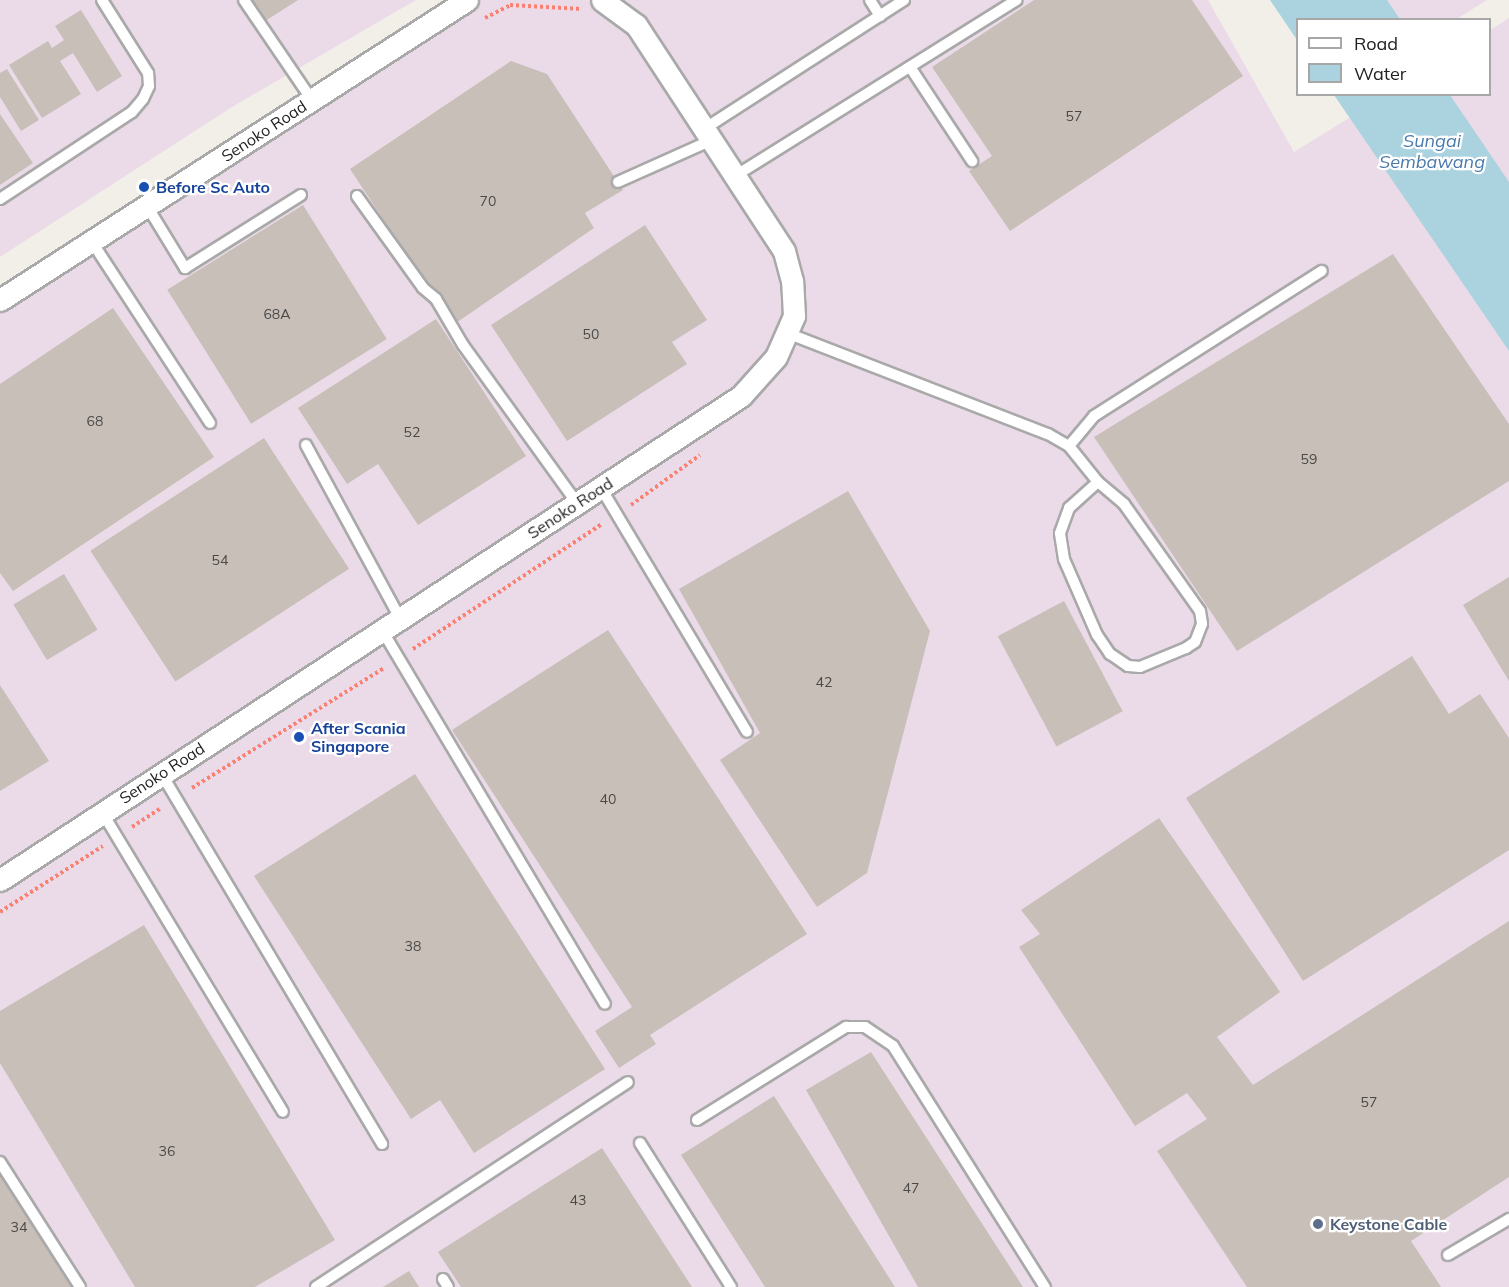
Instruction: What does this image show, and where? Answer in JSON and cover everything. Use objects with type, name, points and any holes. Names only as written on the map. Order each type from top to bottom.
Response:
[{"type":"street","name":"Senoko Road","points":[[0,300],[467,0]]},
{"type":"street","name":"Senoko Road","points":[[0,880],[741,396],[776,357],[794,316],[792,280],[784,251],[636,25],[595,5]]},
{"type":"lane","points":[[0,199],[132,112],[143,99],[148,86],[148,73],[102,0]]},
{"type":"lane","points":[[244,0],[312,100]]},
{"type":"lane","points":[[870,0],[880,16]]},
{"type":"lane","points":[[618,182],[708,135],[904,0]]},
{"type":"lane","points":[[735,176],[1017,0]]},
{"type":"lane","points":[[910,67],[972,162]]},
{"type":"lane","points":[[147,206],[186,268],[301,195]]},
{"type":"lane","points":[[357,196],[423,288],[436,299],[463,345],[577,503]]},
{"type":"lane","points":[[92,242],[210,423]]},
{"type":"lane","points":[[1069,446],[1094,416],[1322,271]]},
{"type":"lane","points":[[787,333],[1048,434],[1069,446],[1098,482],[1124,504],[1200,611],[1202,624],[1195,642],[1140,667],[1128,666],[1110,654],[1097,635],[1064,559],[1060,533],[1069,508],[1098,482]]},
{"type":"lane","points":[[306,445],[400,618]]},
{"type":"lane","points":[[601,488],[747,732]]},
{"type":"lane","points":[[382,630],[605,1004]]},
{"type":"lane","points":[[161,773],[382,1144]]},
{"type":"lane","points":[[102,812],[283,1112]]},
{"type":"lane","points":[[697,1120],[846,1027],[865,1027],[893,1046],[1045,1287]]},
{"type":"lane","points":[[316,1287],[628,1082]]},
{"type":"lane","points":[[640,1143],[731,1287]]},
{"type":"lane","points":[[0,1162],[80,1287]]},
{"type":"lane","points":[[1448,1255],[1509,1219]]},
{"type":"path","points":[[478,22],[510,5],[595,5]]},
{"type":"path","points":[[0,912],[399,658],[617,515],[710,447]]},
{"type":"shaded area","points":[[0,0],[416,0],[232,107],[0,257]]},
{"type":"shaded area","points":[[454,0],[1208,0],[1294,152],[1384,96],[1491,96],[1491,29],[1509,18],[1509,1287],[0,1287],[0,288]]},
{"type":"shaded area","points":[[1387,0],[1487,0],[1458,18],[1399,18]]},
{"type":"water","points":[[1270,0],[1387,0],[1399,18],[1296,18],[1296,39]]},
{"type":"water","name":"Sungai Sembawang","points":[[1335,96],[1451,96],[1509,182],[1509,351]]},
{"type":"building","points":[[247,0],[298,0],[262,23]]},
{"type":"building","points":[[1034,0],[1192,0],[1243,76],[1010,231],[969,171],[992,156],[932,67]]},
{"type":"building","points":[[81,10],[122,76],[97,92],[73,53],[60,61],[81,94],[42,118],[9,65],[48,41],[52,48],[64,40],[55,26]]},
{"type":"building","points":[[511,61],[547,74],[623,190],[585,213],[594,228],[453,325],[350,169]]},
{"type":"building","points":[[7,69],[39,120],[21,131],[0,97],[0,73]]},
{"type":"building","points":[[0,114],[33,163],[0,185]]},
{"type":"building","points":[[303,205],[387,339],[251,424],[167,290]]},
{"type":"building","points":[[645,225],[707,320],[672,342],[687,364],[567,441],[491,325]]},
{"type":"building","points":[[1393,254],[1509,424],[1509,481],[1237,651],[1094,437]]},
{"type":"building","points":[[113,308],[214,457],[13,591],[0,573],[0,384]]},
{"type":"building","points":[[436,319],[526,456],[418,525],[378,464],[347,484],[298,408]]},
{"type":"building","points":[[264,438],[349,569],[175,682],[90,551]]},
{"type":"building","points":[[848,491],[930,631],[867,873],[817,907],[720,760],[760,733],[679,589]]},
{"type":"building","points":[[64,574],[97,630],[47,660],[13,604]]},
{"type":"building","points":[[1509,577],[1509,681],[1463,605]]},
{"type":"building","points":[[1064,601],[1123,711],[1056,747],[998,636]]},
{"type":"building","points":[[608,630],[807,934],[650,1035],[656,1044],[619,1068],[595,1031],[632,1007],[452,730]]},
{"type":"building","points":[[1412,656],[1449,714],[1480,694],[1509,738],[1509,850],[1303,981],[1186,798]]},
{"type":"building","points":[[0,685],[49,761],[0,791]]},
{"type":"building","points":[[415,774],[605,1069],[474,1153],[440,1100],[411,1119],[254,876]]},
{"type":"building","points":[[1159,818],[1280,992],[1217,1037],[1253,1085],[1509,921],[1509,1177],[1411,1241],[1441,1287],[1247,1287],[1157,1151],[1207,1119],[1187,1093],[1135,1126],[1019,947],[1040,934],[1021,910]]},
{"type":"building","points":[[144,925],[335,1240],[255,1287],[135,1287],[0,1063],[0,1011]]},
{"type":"building","points":[[871,1052],[1023,1287],[918,1287],[806,1090]]},
{"type":"building","points":[[774,1096],[895,1287],[765,1287],[681,1155]]},
{"type":"building","points":[[602,1148],[692,1287],[461,1287],[438,1252]]},
{"type":"building","points":[[0,1167],[76,1287],[0,1287]]},
{"type":"building","points":[[409,1271],[419,1287],[383,1287]]},
{"type":"place","name":"Before Sc Auto","points":[[144,187]]},
{"type":"place","name":"After Scania Singapore","points":[[299,737]]},
{"type":"place","name":"Keystone Cable","points":[[1318,1224]]}]
